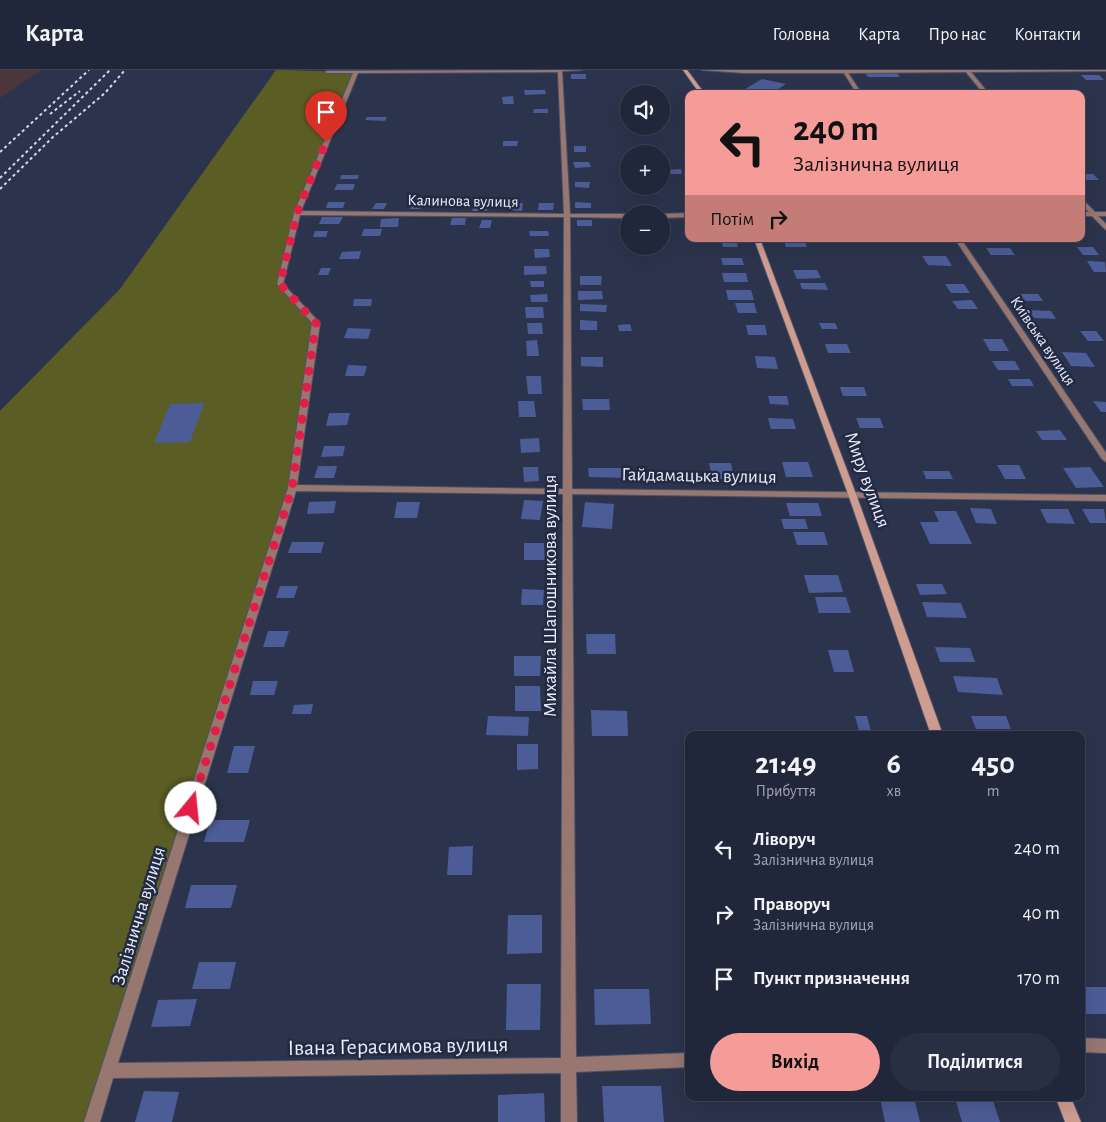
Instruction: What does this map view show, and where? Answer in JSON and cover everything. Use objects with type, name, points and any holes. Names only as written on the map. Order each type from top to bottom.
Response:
[{"type":"main road","points":[[686,70],[700,90]]},
{"type":"main road","name":"Миру вулиця","points":[[759,242],[852,494],[936,731]]},
{"type":"main road","points":[[1065,1101],[1073,1122]]},
{"type":"street","name":"Михайла Шапошникова вулиця","points":[[560,70],[567,216],[569,1122]]},
{"type":"street","points":[[328,71],[580,70]]},
{"type":"street","points":[[704,70],[744,72],[1106,70]]},
{"type":"street","points":[[844,70],[857,90]]},
{"type":"street","points":[[967,70],[984,90]]},
{"type":"street","name":"Залізнична вулиця","points":[[92,1122],[292,488],[316,323],[280,284],[297,213],[356,72]]},
{"type":"street","points":[[1085,204],[1106,228]]},
{"type":"street","name":"Калинова вулиця","points":[[297,213],[620,216]]},
{"type":"street","points":[[1085,214],[1106,214]]},
{"type":"street","points":[[670,216],[685,216]]},
{"type":"street","name":"Київська вулиця","points":[[960,242],[1106,459]]},
{"type":"street","name":"Гайдамацька вулиця","points":[[292,488],[1106,498]]},
{"type":"street","points":[[1085,1045],[1106,1046]]},
{"type":"street","name":"Івана Герасимова вулиця","points":[[109,1071],[568,1065],[685,1060]]},
{"type":"shaded area","points":[[0,70],[41,70],[0,98]]},
{"type":"green space","points":[[276,70],[356,72],[331,139],[297,213],[280,284],[316,323],[292,488],[92,1122],[0,1122],[0,411],[120,289]]},
{"type":"building","points":[[865,73],[897,73],[900,77],[868,77]]},
{"type":"building","points":[[571,74],[586,74],[586,79],[571,79]]},
{"type":"building","points":[[1081,75],[1099,75],[1104,80],[1086,80]]},
{"type":"building","points":[[762,79],[786,84],[777,90],[745,89]]},
{"type":"building","points":[[524,90],[545,90],[546,94],[525,95]]},
{"type":"building","points":[[513,96],[514,104],[503,104],[502,97]]},
{"type":"building","points":[[534,109],[548,109],[548,113],[533,113]]},
{"type":"building","points":[[367,117],[387,117],[385,121],[365,120]]},
{"type":"building","points":[[503,141],[518,141],[517,146],[503,146]]},
{"type":"building","points":[[574,146],[586,146],[586,152],[574,152]]},
{"type":"building","points":[[573,162],[589,162],[591,167],[575,168]]},
{"type":"building","points":[[681,169],[682,174],[670,174],[670,170]]},
{"type":"building","points":[[1085,174],[1093,174],[1099,180],[1085,180]]},
{"type":"building","points":[[341,175],[359,175],[358,179],[340,179]]},
{"type":"building","points":[[575,182],[590,182],[589,188],[575,187]]},
{"type":"building","points":[[337,184],[355,184],[353,190],[334,190]]},
{"type":"building","points":[[328,202],[345,202],[343,208],[326,208]]},
{"type":"building","points":[[413,202],[423,203],[420,209],[410,209]]},
{"type":"building","points":[[575,202],[591,203],[591,208],[575,208]]},
{"type":"building","points":[[376,203],[387,203],[384,209],[372,209]]},
{"type":"building","points":[[510,203],[523,203],[522,211],[508,210]]},
{"type":"building","points":[[539,203],[554,203],[553,210],[538,210]]},
{"type":"building","points":[[474,205],[489,205],[487,211],[472,211]]},
{"type":"building","points":[[322,217],[343,217],[339,224],[319,224]]},
{"type":"building","points":[[399,218],[398,227],[380,227],[381,219]]},
{"type":"building","points":[[452,218],[466,218],[465,225],[450,225]]},
{"type":"building","points":[[482,220],[492,220],[490,228],[479,228]]},
{"type":"building","points":[[577,220],[592,220],[592,226],[577,226]]},
{"type":"building","points":[[364,229],[382,229],[380,236],[361,236]]},
{"type":"building","points":[[315,231],[328,231],[326,237],[313,237]]},
{"type":"building","points":[[529,231],[548,231],[549,236],[530,236]]},
{"type":"building","points":[[722,242],[737,242],[738,247],[723,247]]},
{"type":"building","points":[[784,242],[805,242],[807,247],[786,247]]},
{"type":"building","points":[[1077,247],[1093,247],[1099,255],[1083,255]]},
{"type":"building","points":[[986,248],[1010,248],[1015,255],[991,255]]},
{"type":"building","points":[[534,249],[549,249],[550,257],[535,258]]},
{"type":"building","points":[[361,251],[359,259],[339,259],[342,252]]},
{"type":"building","points":[[922,256],[946,256],[952,266],[928,265]]},
{"type":"building","points":[[721,258],[742,258],[744,265],[723,265]]},
{"type":"building","points":[[1087,261],[1105,262],[1106,272],[1094,272]]},
{"type":"building","points":[[524,266],[546,266],[547,274],[524,275]]},
{"type":"building","points":[[321,268],[331,268],[328,275],[318,275]]},
{"type":"building","points":[[793,270],[817,270],[821,278],[797,279]]},
{"type":"building","points":[[722,273],[746,273],[748,282],[724,282]]},
{"type":"building","points":[[580,276],[602,276],[601,285],[580,285]]},
{"type":"building","points":[[530,281],[544,281],[544,287],[531,287]]},
{"type":"building","points":[[800,283],[825,283],[828,290],[802,289]]},
{"type":"building","points":[[945,284],[964,284],[970,293],[951,293]]},
{"type":"building","points":[[726,290],[751,290],[754,300],[728,300]]},
{"type":"building","points":[[578,291],[602,291],[603,299],[578,300]]},
{"type":"building","points":[[547,294],[548,302],[531,302],[530,295]]},
{"type":"building","points":[[1017,294],[1038,294],[1043,301],[1021,301]]},
{"type":"building","points":[[354,299],[372,299],[371,306],[353,306]]},
{"type":"building","points":[[972,300],[978,309],[958,309],[952,301]]},
{"type":"building","points":[[735,303],[754,303],[757,313],[738,313]]},
{"type":"building","points":[[580,304],[607,305],[606,312],[580,311]]},
{"type":"building","points":[[525,307],[543,307],[544,318],[526,318]]},
{"type":"building","points":[[1029,310],[1051,311],[1056,319],[1034,318]]},
{"type":"building","points":[[580,320],[597,321],[597,330],[580,330]]},
{"type":"building","points":[[527,323],[542,323],[543,334],[528,334]]},
{"type":"building","points":[[819,323],[835,323],[838,329],[822,329]]},
{"type":"building","points":[[630,324],[632,331],[619,331],[618,325]]},
{"type":"building","points":[[746,325],[765,325],[767,335],[748,335]]},
{"type":"building","points":[[348,328],[371,329],[368,339],[344,338]]},
{"type":"building","points":[[1080,331],[1096,331],[1104,341],[1088,341]]},
{"type":"building","points":[[983,339],[1002,339],[1009,351],[990,351]]},
{"type":"building","points":[[537,340],[539,356],[527,356],[526,341]]},
{"type":"building","points":[[825,344],[847,344],[851,353],[828,353]]},
{"type":"building","points":[[1062,352],[1086,353],[1095,367],[1071,366]]},
{"type":"building","points":[[755,356],[775,357],[778,369],[757,368]]},
{"type":"building","points":[[581,357],[603,357],[603,367],[581,366]]},
{"type":"building","points":[[992,361],[1015,361],[1020,370],[998,370]]},
{"type":"building","points":[[348,365],[367,366],[364,376],[345,376]]},
{"type":"building","points":[[526,376],[541,376],[542,394],[528,394]]},
{"type":"building","points":[[1008,379],[1030,379],[1034,386],[1012,386]]},
{"type":"building","points":[[840,387],[864,387],[867,396],[843,396]]},
{"type":"building","points":[[768,396],[787,396],[789,405],[770,404]]},
{"type":"building","points":[[582,399],[609,399],[610,410],[583,410]]},
{"type":"building","points":[[518,401],[534,401],[536,417],[519,417]]},
{"type":"building","points":[[1093,401],[1106,402],[1106,412],[1101,412]]},
{"type":"building","points":[[204,403],[190,442],[154,443],[170,404]]},
{"type":"building","points":[[329,413],[350,413],[347,425],[326,426]]},
{"type":"building","points":[[768,418],[793,419],[796,429],[771,429]]},
{"type":"building","points":[[856,418],[880,418],[884,428],[860,428]]},
{"type":"building","points":[[1060,430],[1067,440],[1042,440],[1036,431]]},
{"type":"building","points":[[539,438],[540,452],[521,453],[520,439]]},
{"type":"building","points":[[324,446],[345,446],[343,456],[321,457]]},
{"type":"building","points":[[782,462],[808,462],[813,477],[786,477]]},
{"type":"building","points":[[709,463],[731,463],[734,479],[712,479]]},
{"type":"building","points":[[997,465],[1019,465],[1026,479],[1005,479]]},
{"type":"building","points":[[318,466],[337,466],[334,478],[314,478]]},
{"type":"building","points":[[523,467],[538,467],[539,481],[524,482]]},
{"type":"building","points":[[1090,467],[1104,487],[1076,488],[1063,468]]},
{"type":"building","points":[[588,468],[626,468],[627,478],[589,477]]},
{"type":"building","points":[[923,471],[949,471],[953,479],[926,479]]},
{"type":"building","points":[[524,500],[543,501],[540,520],[521,519]]},
{"type":"building","points":[[336,501],[334,513],[307,514],[309,502]]},
{"type":"building","points":[[397,502],[420,502],[417,518],[394,518]]},
{"type":"building","points":[[585,502],[614,504],[612,529],[582,527]]},
{"type":"building","points":[[786,503],[818,503],[822,516],[790,516]]},
{"type":"building","points":[[970,508],[991,509],[997,524],[976,523]]},
{"type":"building","points":[[1040,509],[1068,509],[1075,524],[1047,523]]},
{"type":"building","points":[[1082,509],[1104,509],[1106,523],[1090,523]]},
{"type":"building","points":[[934,511],[956,511],[972,544],[930,544],[920,522],[939,522]]},
{"type":"building","points":[[781,519],[805,519],[808,529],[784,529]]},
{"type":"building","points":[[793,532],[824,532],[828,545],[797,545]]},
{"type":"building","points":[[292,542],[324,542],[321,553],[288,553]]},
{"type":"building","points":[[524,543],[544,543],[545,560],[524,560]]},
{"type":"building","points":[[804,575],[838,575],[843,592],[809,593]]},
{"type":"building","points":[[916,584],[942,584],[947,594],[920,595]]},
{"type":"building","points":[[280,586],[298,586],[294,598],[276,598]]},
{"type":"building","points":[[522,589],[544,590],[543,605],[521,605]]},
{"type":"building","points":[[815,597],[846,597],[851,613],[819,613]]},
{"type":"building","points":[[922,602],[961,603],[967,618],[927,617]]},
{"type":"building","points":[[268,631],[289,631],[284,647],[263,647]]},
{"type":"building","points":[[586,634],[615,634],[616,654],[587,654]]},
{"type":"building","points":[[935,647],[970,648],[975,662],[940,662]]},
{"type":"building","points":[[828,650],[848,650],[854,672],[834,672]]},
{"type":"building","points":[[514,656],[541,656],[540,676],[514,676]]},
{"type":"building","points":[[953,676],[997,678],[1003,695],[958,692]]},
{"type":"building","points":[[253,681],[278,681],[274,695],[250,695]]},
{"type":"building","points":[[515,686],[540,686],[541,711],[515,711]]},
{"type":"building","points":[[313,704],[311,714],[292,714],[294,705]]},
{"type":"building","points":[[591,710],[627,711],[628,736],[592,736]]},
{"type":"building","points":[[488,716],[529,717],[528,736],[486,735]]},
{"type":"building","points":[[855,716],[867,716],[871,731],[859,731]]},
{"type":"building","points":[[971,716],[1006,716],[1011,729],[976,729]]},
{"type":"building","points":[[517,744],[538,744],[538,769],[517,770]]},
{"type":"building","points":[[234,746],[255,746],[248,773],[227,773]]},
{"type":"building","points":[[210,820],[250,820],[244,842],[204,842]]},
{"type":"building","points":[[473,846],[472,875],[447,875],[449,847]]},
{"type":"building","points":[[191,885],[237,885],[231,908],[185,908]]},
{"type":"building","points":[[508,915],[542,915],[542,953],[507,954]]},
{"type":"building","points":[[199,962],[236,962],[230,989],[192,989]]},
{"type":"building","points":[[507,984],[541,984],[540,1030],[506,1030]]},
{"type":"building","points":[[1085,987],[1106,987],[1106,1014],[1086,1014]]},
{"type":"building","points":[[594,989],[649,989],[651,1024],[595,1025]]},
{"type":"building","points":[[197,999],[190,1026],[151,1027],[158,1000]]},
{"type":"building","points":[[602,1086],[661,1086],[664,1122],[604,1122]]},
{"type":"building","points":[[144,1091],[179,1092],[172,1122],[135,1122]]},
{"type":"building","points":[[544,1093],[545,1122],[498,1122],[498,1095]]},
{"type":"building","points":[[881,1101],[915,1101],[920,1122],[885,1122]]},
{"type":"building","points":[[956,1101],[993,1101],[1000,1122],[962,1122]]},
{"type":"railway","points":[[0,152],[89,70]]},
{"type":"railway","points":[[0,178],[110,70]]},
{"type":"railway","points":[[0,189],[53,137],[105,93],[125,70]]},
{"type":"railway","points":[[50,114],[80,91]]},
{"type":"route","points":[[191,808],[292,488],[316,323],[280,284],[297,213],[326,142]]}]
